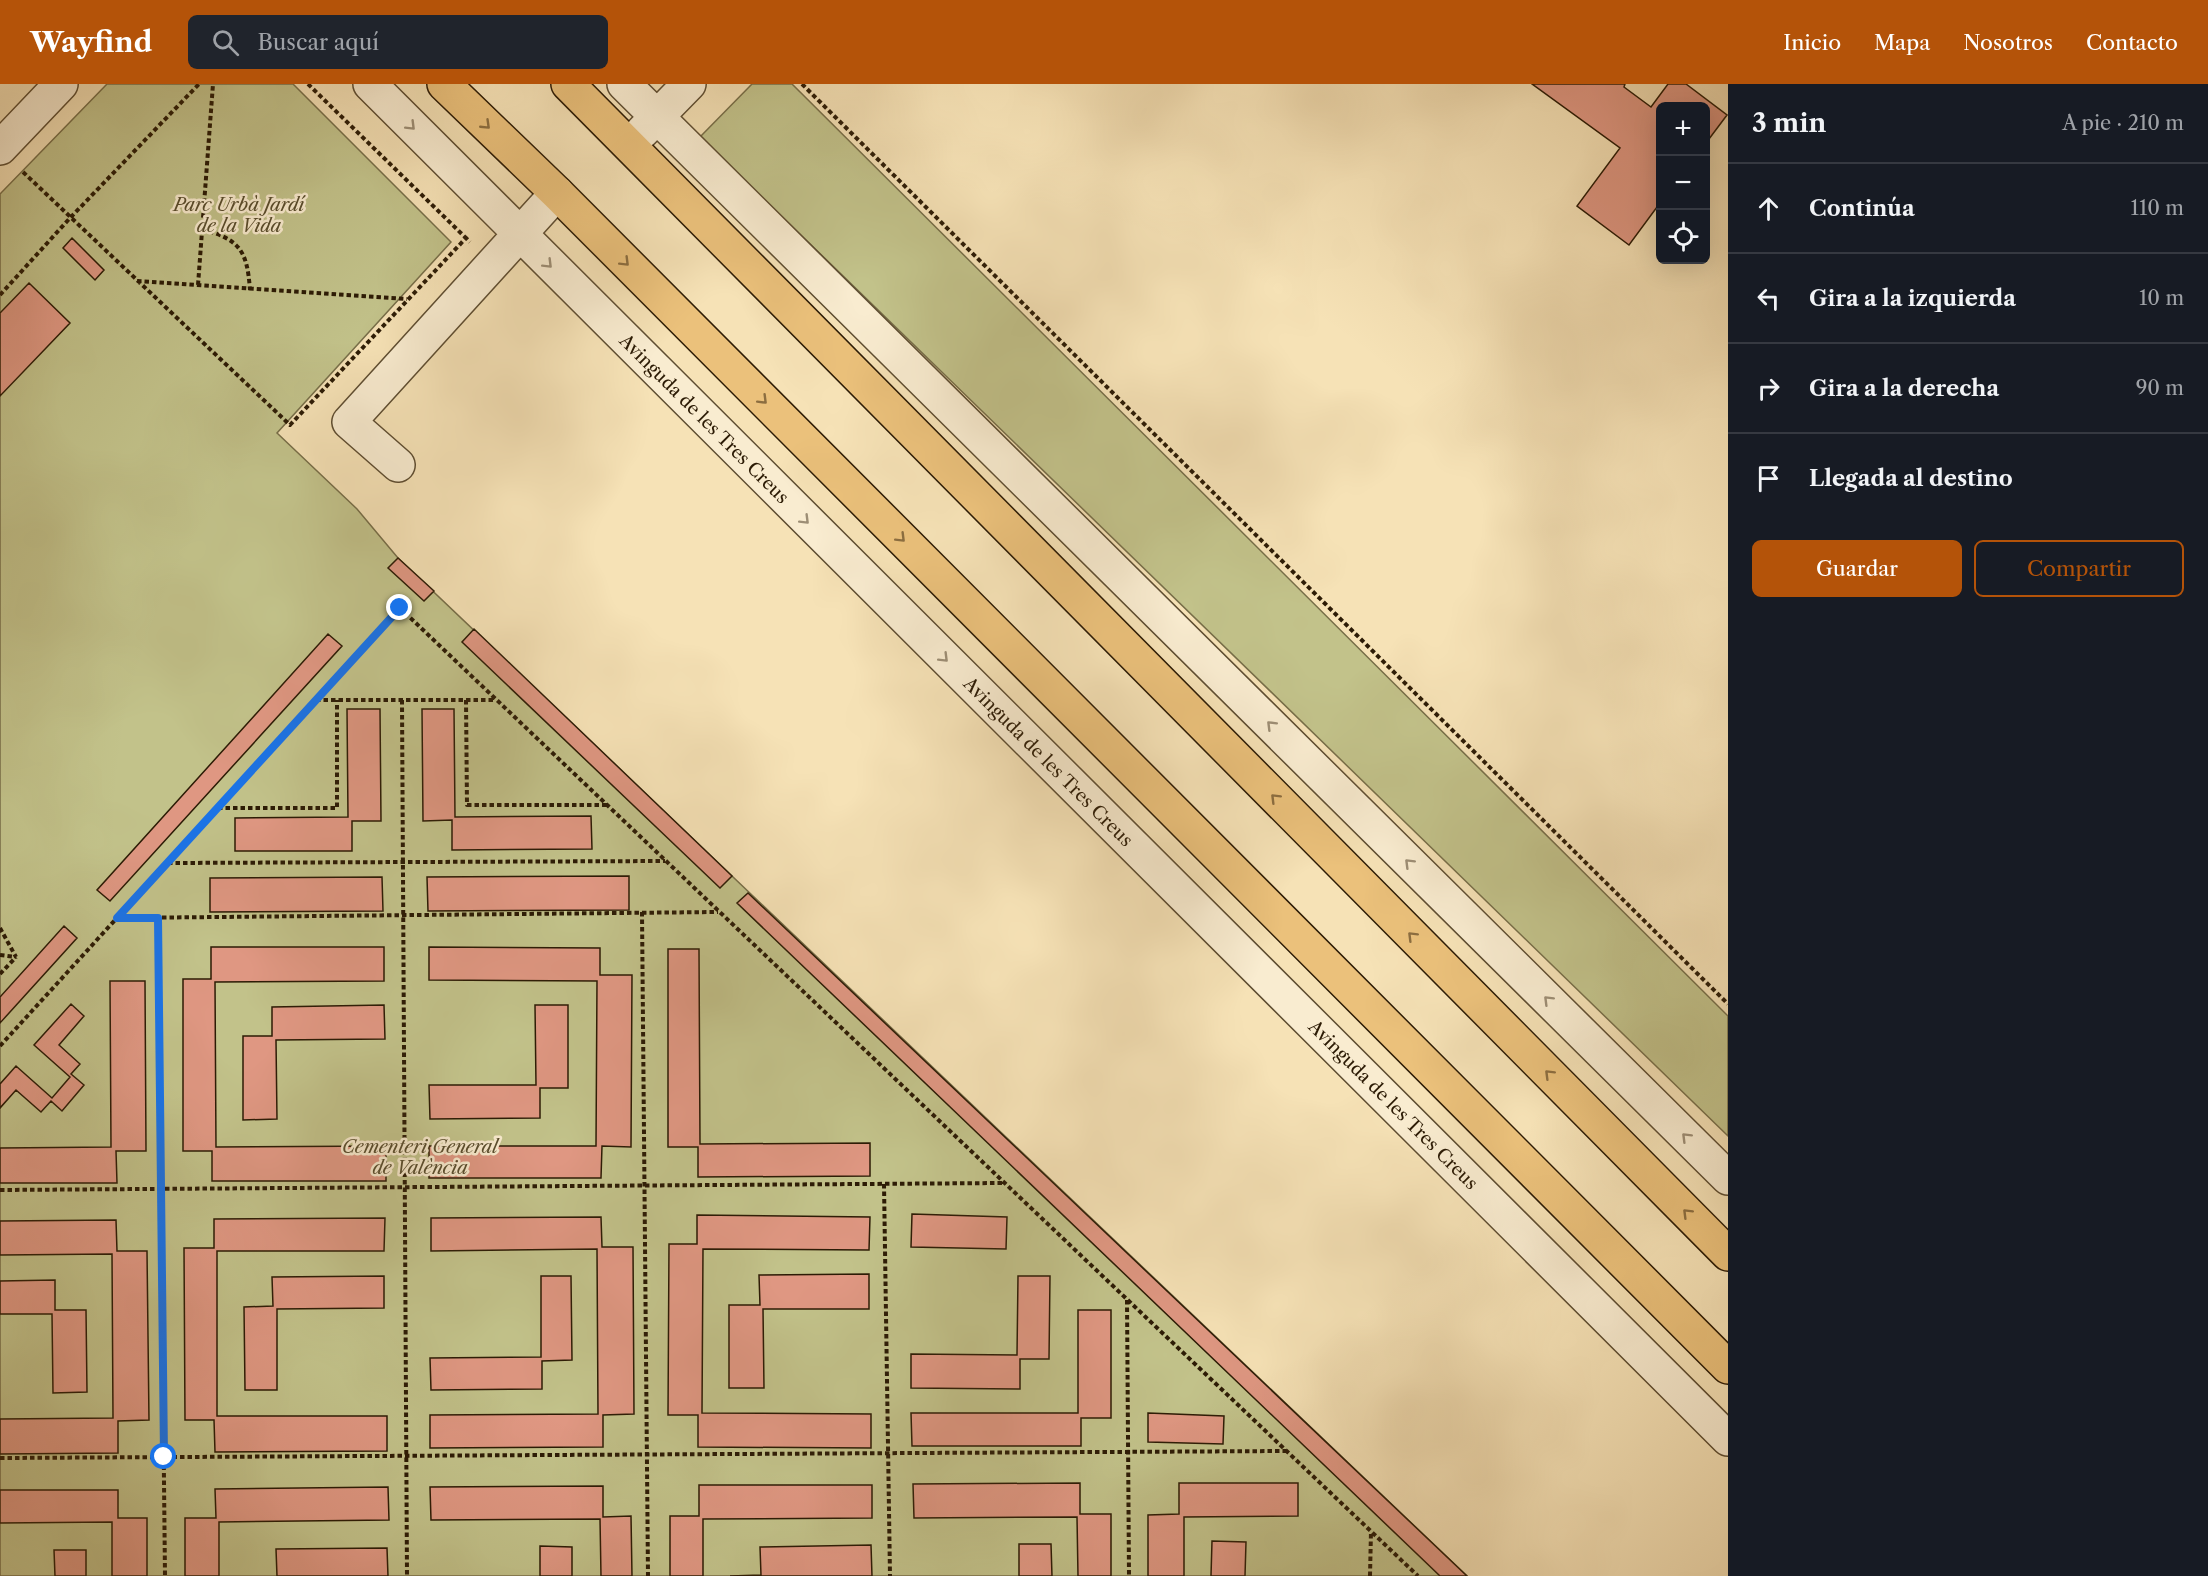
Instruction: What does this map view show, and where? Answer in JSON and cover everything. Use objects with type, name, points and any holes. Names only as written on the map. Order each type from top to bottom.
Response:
[{"type":"main road","points":[[444,84],[557,194],[1728,1367]]},
{"type":"main road","points":[[568,84],[1728,1254]]},
{"type":"street","points":[[8,157],[61,84]]},
{"type":"street","name":"Avinguda de les Tres Creus","points":[[370,84],[1728,1439]]},
{"type":"street","points":[[624,84],[1728,1178]]},
{"type":"street","points":[[629,147],[689,84]]},
{"type":"street","points":[[398,465],[349,422],[557,194]]},
{"type":"path","points":[[0,295],[70,218],[199,84]]},
{"type":"path","points":[[198,285],[213,84]]},
{"type":"path","points":[[308,84],[493,264]]},
{"type":"path","points":[[802,84],[1728,1004]]},
{"type":"path","points":[[8,157],[290,425],[466,238]]},
{"type":"path","points":[[202,229],[222,235],[240,248],[248,264],[250,290]]},
{"type":"path","points":[[137,281],[408,299]]},
{"type":"path","points":[[0,1046],[400,608],[1418,1576]]},
{"type":"path","points":[[316,700],[497,700]]},
{"type":"path","points":[[218,808],[337,808],[337,700]]},
{"type":"path","points":[[402,700],[407,1576]]},
{"type":"path","points":[[466,700],[467,805],[607,805]]},
{"type":"path","points":[[167,863],[666,861]]},
{"type":"path","points":[[642,912],[648,1576]]},
{"type":"path","points":[[117,918],[719,912]]},
{"type":"path","points":[[158,918],[165,1576]]},
{"type":"path","points":[[0,928],[16,957]]},
{"type":"path","points":[[0,955],[16,957]]},
{"type":"path","points":[[0,974],[16,957]]},
{"type":"path","points":[[0,1190],[1004,1183]]},
{"type":"path","points":[[884,1184],[890,1576]]},
{"type":"path","points":[[1127,1299],[1129,1576]]},
{"type":"path","points":[[0,1458],[1287,1451]]},
{"type":"path","points":[[1370,1576],[1371,1531]]},
{"type":"green space","name":"Cementeri General de València","points":[[107,84],[293,84],[451,242],[277,433],[357,509],[398,558],[1467,1576],[0,1576],[0,194]]},
{"type":"green space","points":[[752,84],[792,84],[1728,1016],[1728,1136],[700,137]]},
{"type":"building","points":[[1532,84],[1625,84],[1624,87],[1651,107],[1668,84],[1686,84],[1710,102],[1656,102],[1656,208],[1629,245],[1577,206],[1620,148]]},
{"type":"building","points":[[1710,102],[1727,115],[1710,138]]},
{"type":"building","points":[[72,238],[104,270],[95,280],[63,248]]},
{"type":"building","points":[[29,283],[70,323],[0,396],[0,313]]},
{"type":"building","points":[[398,558],[434,591],[424,601],[388,568]]},
{"type":"building","points":[[474,629],[732,876],[720,888],[462,642]]},
{"type":"building","points":[[328,634],[342,646],[110,901],[97,890]]},
{"type":"building","points":[[347,709],[380,709],[381,821],[352,821],[352,851],[235,851],[235,818],[348,817]]},
{"type":"building","points":[[422,709],[454,709],[455,817],[591,816],[592,849],[452,850],[452,820],[423,821]]},
{"type":"building","points":[[629,876],[629,910],[428,911],[427,877]]},
{"type":"building","points":[[382,877],[383,911],[210,912],[210,878]]},
{"type":"building","points":[[748,893],[1467,1576],[1440,1576],[737,903]]},
{"type":"building","points":[[64,926],[77,938],[0,1023],[0,997]]},
{"type":"building","points":[[211,947],[384,947],[384,981],[215,982],[216,1147],[386,1146],[386,1181],[212,1181],[212,1151],[183,1151],[183,979],[211,979]]},
{"type":"building","points":[[429,947],[600,948],[600,975],[632,975],[631,1147],[602,1146],[601,1178],[429,1178],[429,1146],[596,1146],[597,981],[429,980]]},
{"type":"building","points":[[668,949],[699,949],[700,1144],[870,1143],[870,1176],[698,1177],[698,1147],[668,1147]]},
{"type":"building","points":[[110,981],[145,981],[146,1151],[116,1151],[117,1183],[0,1183],[0,1148],[111,1147]]},
{"type":"building","points":[[71,1004],[84,1016],[59,1045],[80,1064],[71,1074],[84,1085],[62,1111],[51,1101],[41,1112],[16,1090],[0,1108],[0,1084],[16,1066],[52,1098],[70,1077],[34,1045]]},
{"type":"building","points":[[384,1005],[385,1039],[276,1040],[277,1119],[243,1120],[243,1036],[272,1036],[272,1007]]},
{"type":"building","points":[[535,1005],[568,1005],[568,1088],[540,1088],[540,1118],[430,1119],[429,1085],[536,1085]]},
{"type":"building","points":[[912,1214],[1007,1217],[1006,1249],[911,1247]]},
{"type":"building","points":[[697,1215],[870,1217],[869,1250],[703,1249],[702,1413],[871,1414],[871,1448],[698,1447],[698,1415],[668,1415],[669,1244],[697,1244]]},
{"type":"building","points":[[601,1217],[602,1247],[633,1247],[634,1414],[603,1415],[603,1447],[430,1448],[430,1415],[598,1414],[597,1249],[431,1251],[431,1218]]},
{"type":"building","points":[[385,1218],[384,1251],[217,1251],[217,1416],[387,1416],[387,1451],[215,1452],[214,1420],[185,1420],[184,1248],[214,1248],[214,1219]]},
{"type":"building","points":[[116,1220],[117,1251],[147,1251],[149,1420],[118,1421],[118,1453],[0,1454],[0,1419],[113,1418],[112,1254],[0,1255],[0,1221]]},
{"type":"building","points":[[869,1274],[869,1309],[763,1309],[764,1388],[729,1388],[729,1305],[760,1305],[759,1275]]},
{"type":"building","points":[[384,1276],[384,1308],[277,1309],[277,1390],[245,1390],[244,1307],[273,1306],[272,1277]]},
{"type":"building","points":[[541,1276],[571,1276],[572,1360],[542,1361],[542,1389],[431,1390],[430,1358],[541,1357]]},
{"type":"building","points":[[1018,1276],[1050,1276],[1049,1359],[1020,1359],[1020,1389],[911,1388],[911,1354],[1017,1355]]},
{"type":"building","points":[[55,1280],[55,1310],[86,1310],[87,1392],[53,1393],[52,1314],[0,1314],[0,1281]]},
{"type":"building","points":[[1078,1310],[1111,1310],[1111,1418],[1081,1418],[1081,1446],[912,1446],[911,1413],[1078,1413]]},
{"type":"building","points":[[1148,1413],[1224,1416],[1223,1444],[1148,1442]]},
{"type":"building","points":[[1080,1483],[1080,1514],[1111,1514],[1111,1576],[1078,1576],[1077,1517],[914,1518],[913,1484]]},
{"type":"building","points":[[1179,1483],[1298,1483],[1298,1516],[1184,1517],[1184,1576],[1148,1576],[1148,1515],[1179,1514]]},
{"type":"building","points":[[699,1485],[872,1485],[872,1518],[703,1519],[703,1576],[670,1576],[670,1516],[699,1516]]},
{"type":"building","points":[[603,1486],[603,1517],[631,1516],[632,1576],[601,1576],[600,1519],[431,1520],[430,1487]]},
{"type":"building","points":[[388,1487],[389,1520],[219,1522],[219,1576],[185,1576],[185,1518],[216,1518],[215,1489]]},
{"type":"building","points":[[0,1490],[118,1490],[118,1518],[147,1518],[147,1576],[112,1576],[112,1522],[0,1523]]},
{"type":"building","points":[[1212,1541],[1246,1542],[1245,1576],[1211,1576]]},
{"type":"building","points":[[1019,1544],[1051,1544],[1052,1576],[1019,1576]]},
{"type":"building","points":[[871,1545],[872,1576],[730,1576],[761,1575],[760,1547]]},
{"type":"building","points":[[540,1546],[572,1547],[572,1576],[540,1576]]},
{"type":"building","points":[[387,1548],[388,1576],[277,1576],[276,1549]]},
{"type":"building","points":[[54,1550],[86,1550],[86,1576],[55,1576]]},
{"type":"route","points":[[164,1457],[158,918],[117,918],[400,608]]},
{"type":"park label","name":"Parc Urbà Jardí de la Vida","points":[[239,215]]}]
